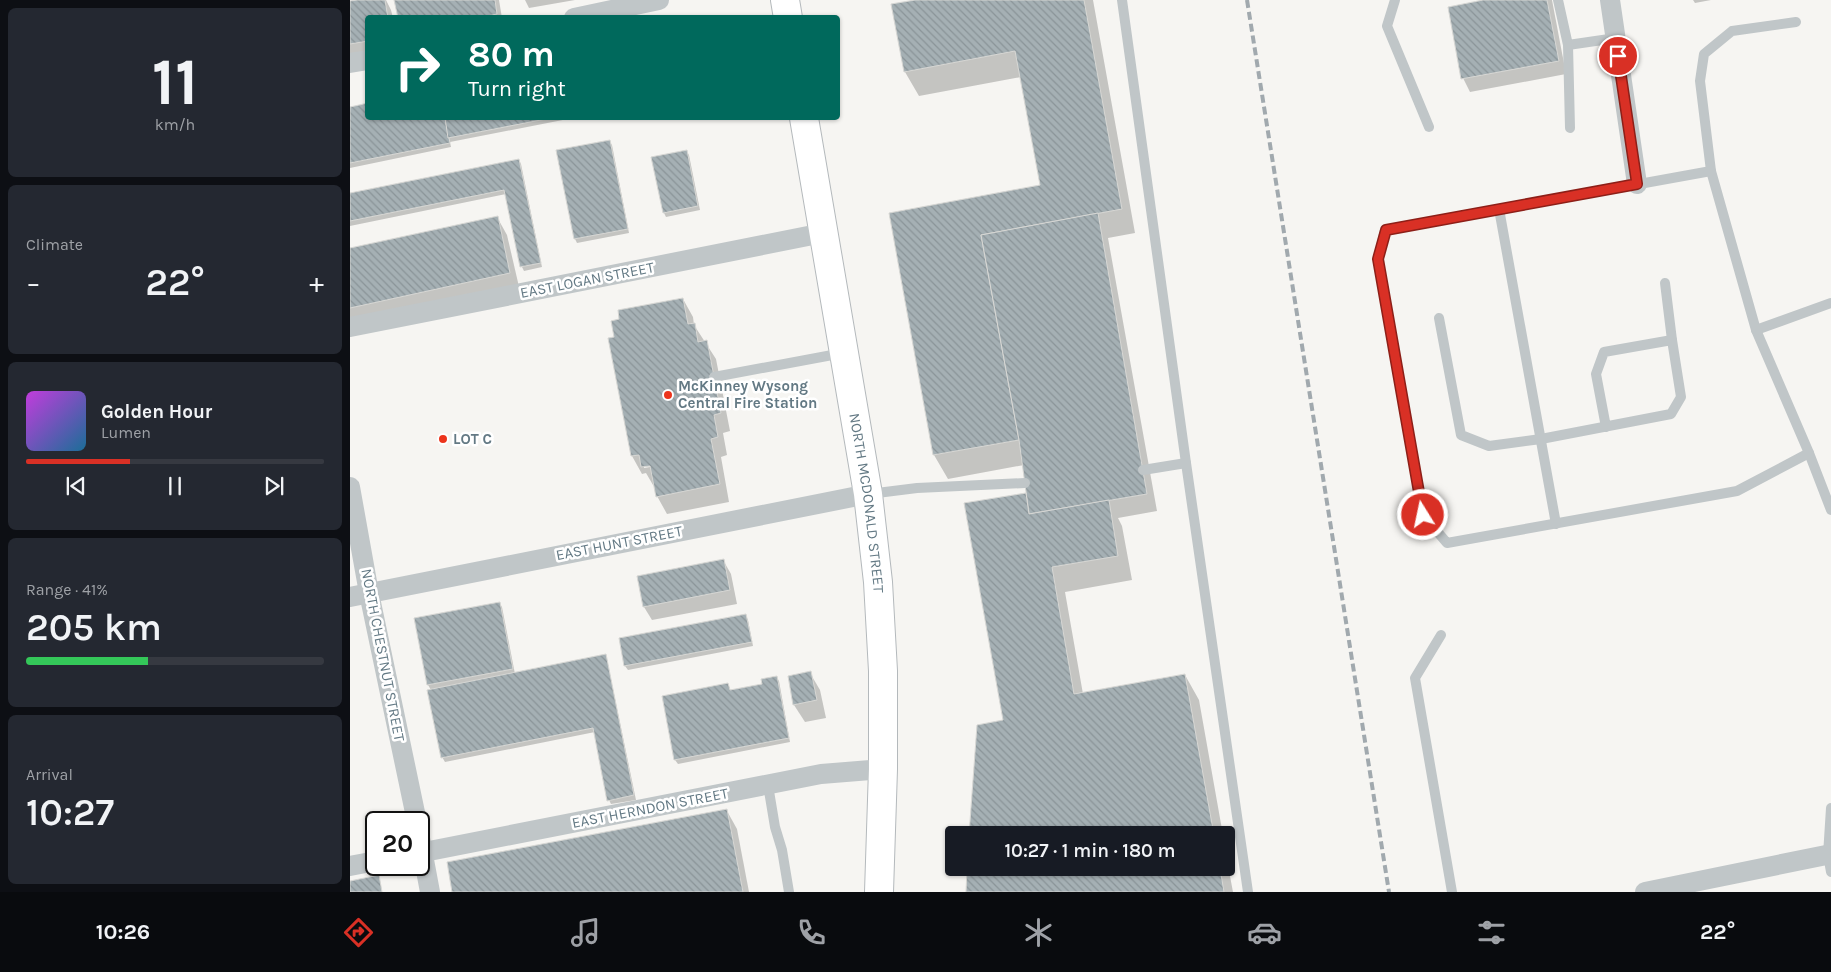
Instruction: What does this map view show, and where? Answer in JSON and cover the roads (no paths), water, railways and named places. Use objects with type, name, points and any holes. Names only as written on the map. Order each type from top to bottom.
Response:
[{"type":"main road","points":[[785,0],[788,15]]},
{"type":"main road","name":"NORTH MCDONALD STREET","points":[[804,120],[868,494],[878,582],[883,671],[880,892]]},
{"type":"street","points":[[583,15],[616,4],[659,0]]},
{"type":"street","points":[[1610,0],[1637,184]]},
{"type":"street","points":[[350,63],[365,60]]},
{"type":"street","name":"EAST LOGAN STREET","points":[[350,327],[823,233]]},
{"type":"street","name":"NORTH CHESTNUT STREET","points":[[350,486],[360,595],[414,811]]},
{"type":"street","name":"EAST HUNT STREET","points":[[360,595],[868,494]]},
{"type":"street","name":"EAST HERNDON STREET","points":[[430,844],[837,772],[883,770]]},
{"type":"street","points":[[1645,892],[1830,860]]},
{"type":"street","points":[[350,866],[365,863]]},
{"type":"street","points":[[427,876],[430,892]]},
{"type":"lane","points":[[1122,0],[1248,892]]},
{"type":"lane","points":[[1395,0],[1387,26],[1429,127]]},
{"type":"lane","points":[[1558,0],[1568,45],[1570,128]]},
{"type":"lane","points":[[1796,22],[1732,31],[1704,54],[1700,80],[1711,171],[1756,330],[1831,510]]},
{"type":"lane","points":[[1568,45],[1616,38]]},
{"type":"lane","points":[[1711,171],[1386,230],[1378,259],[1423,515],[1447,543],[1737,491],[1809,454]]},
{"type":"lane","points":[[1499,209],[1556,524]]},
{"type":"lane","points":[[1440,318],[1461,435],[1489,446],[1541,439],[1671,414],[1681,397],[1665,283]]},
{"type":"lane","points":[[1756,330],[1831,303]]},
{"type":"lane","points":[[1606,427],[1596,374],[1604,352],[1672,340]]},
{"type":"lane","points":[[714,377],[844,353]]},
{"type":"lane","points":[[1143,470],[1186,463]]},
{"type":"lane","points":[[868,494],[917,488],[1025,483]]},
{"type":"lane","points":[[1441,635],[1415,678],[1452,892]]},
{"type":"lane","points":[[768,785],[789,892]]},
{"type":"lane","points":[[1830,860],[1831,808]]},
{"type":"railway","points":[[1247,0],[1389,892]]},
{"type":"place","name":"McKinney Wysong Central Fire Station","points":[[668,395]]},
{"type":"place","name":"LOT C","points":[[443,439]]}]
